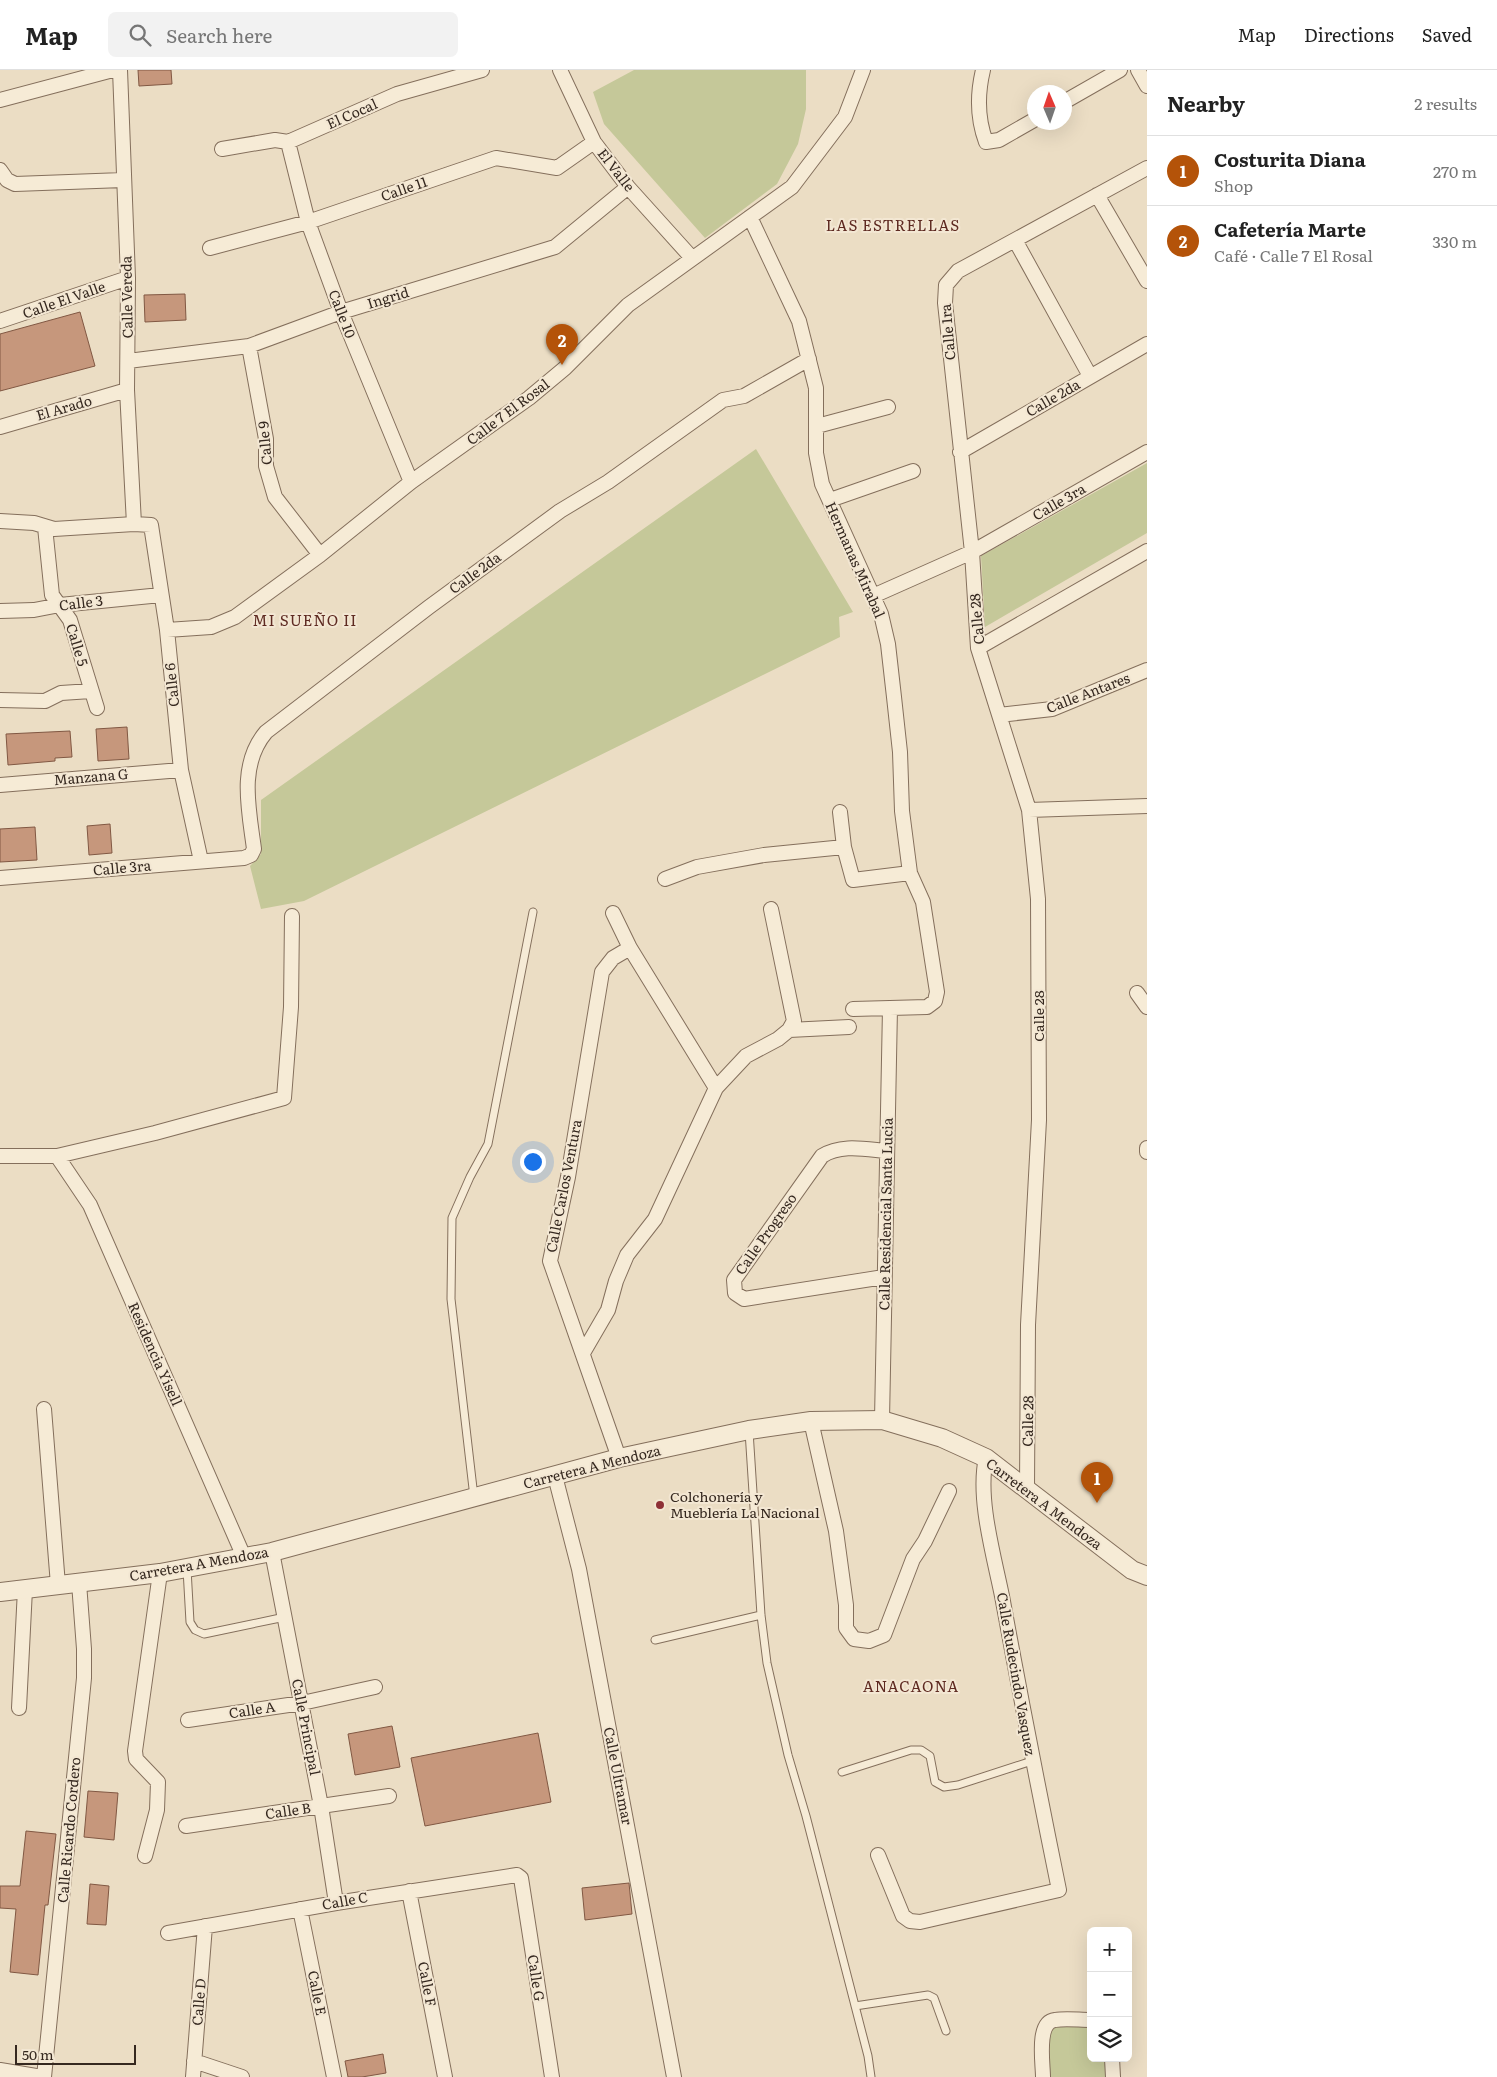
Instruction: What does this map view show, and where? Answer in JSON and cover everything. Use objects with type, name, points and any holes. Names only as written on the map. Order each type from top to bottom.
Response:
[{"type":"street","points":[[0,100],[113,70]]},
{"type":"street","name":"Calle Vereda","points":[[120,70],[128,278],[127,390],[134,524]]},
{"type":"street","name":"El Cocal","points":[[222,149],[275,140],[288,142],[397,94],[453,74],[482,70]]},
{"type":"street","name":"El Valle","points":[[560,70],[594,142],[628,187],[692,258]]},
{"type":"street","name":"Calle 7 El Rosal","points":[[167,630],[210,626],[235,617],[320,555],[411,482],[529,398],[565,368],[628,304],[792,187],[845,117],[863,70]]},
{"type":"street","points":[[983,70],[980,81],[978,112],[986,142],[999,140],[1027,124]]},
{"type":"street","points":[[1072,97],[1120,70]]},
{"type":"street","points":[[1138,70],[1147,86]]},
{"type":"street","name":"Calle 10","points":[[288,142],[308,222],[341,312],[411,482]]},
{"type":"street","name":"Calle 11","points":[[210,248],[308,222],[496,158],[557,168],[594,142]]},
{"type":"street","name":"Calle 1ra","points":[[972,552],[945,303],[946,285],[958,271],[1147,168]]},
{"type":"street","points":[[0,170],[7,180],[14,184],[123,180]]},
{"type":"street","name":"Ingrid","points":[[128,361],[249,346],[341,312],[554,247],[628,187]]},
{"type":"street","points":[[1097,195],[1147,281]]},
{"type":"street","name":"Hermanas Mirabal","points":[[750,217],[799,321],[816,388],[816,453],[822,484],[881,614],[888,644],[900,752],[902,811],[910,873],[923,902],[936,992],[935,1001],[927,1006],[890,1008]]},
{"type":"street","points":[[1015,240],[1090,376]]},
{"type":"street","name":"Calle El Valle","points":[[0,322],[128,278]]},
{"type":"street","name":"Calle 2da","points":[[960,452],[1147,344]]},
{"type":"street","name":"Calle 9","points":[[249,346],[266,439],[266,466],[275,497],[320,555]]},
{"type":"street","name":"Calle 2da","points":[[244,858],[251,855],[254,849],[248,796],[248,773],[255,750],[266,732],[429,607],[560,511],[608,482],[723,400],[744,396],[809,358]]},
{"type":"street","name":"El Arado","points":[[0,427],[127,390]]},
{"type":"street","points":[[817,426],[888,408]]},
{"type":"street","name":"Calle 3ra","points":[[873,596],[972,552],[1147,452]]},
{"type":"street","points":[[830,500],[913,471]]},
{"type":"street","points":[[0,522],[34,523],[54,529],[134,524]]},
{"type":"street","name":"Calle 6","points":[[134,524],[152,525],[167,630],[181,770],[201,861]]},
{"type":"street","name":"Calle 5","points":[[45,527],[52,595],[70,620],[96,708]]},
{"type":"street","points":[[978,648],[1147,551]]},
{"type":"street","name":"Calle 28","points":[[972,552],[978,648],[1029,810],[1038,899],[1039,1120],[1028,1325],[1027,1488]]},
{"type":"street","name":"Calle 3","points":[[0,612],[34,610],[60,605],[161,595]]},
{"type":"street","name":"Calle Antares","points":[[999,715],[1052,710],[1147,670]]},
{"type":"street","points":[[0,700],[45,701],[61,693],[91,691]]},
{"type":"street","name":"Manzana G","points":[[0,785],[181,770]]},
{"type":"street","points":[[1029,810],[1147,806]]},
{"type":"street","points":[[840,812],[844,847],[853,880],[910,873]]},
{"type":"street","points":[[665,879],[697,867],[764,855],[844,847]]},
{"type":"street","name":"Calle 3ra","points":[[0,878],[244,858]]},
{"type":"street","points":[[771,909],[794,1021],[789,1030]]},
{"type":"street","points":[[613,913],[630,948],[716,1088]]},
{"type":"street","points":[[0,1156],[57,1156],[155,1133],[284,1098],[291,1007],[292,916]]},
{"type":"street","name":"Calle Carlos Ventura","points":[[619,1458],[550,1261],[568,1178],[602,972],[613,958],[630,948]]},
{"type":"street","points":[[1137,993],[1147,1007]]},
{"type":"street","points":[[853,1009],[890,1008]]},
{"type":"street","name":"Calle Residencial Santa Lucia","points":[[882,1420],[890,1008]]},
{"type":"street","points":[[583,1352],[608,1310],[616,1281],[627,1255],[655,1219],[716,1088],[746,1056],[789,1030],[849,1027]]},
{"type":"street","name":"Calle Progreso","points":[[884,1277],[744,1299],[735,1293],[734,1280],[822,1156],[831,1150],[842,1148],[886,1150]]},
{"type":"street","name":"Residencia Yisell","points":[[57,1156],[90,1205],[244,1556]]},
{"type":"street","points":[[44,1409],[58,1585]]},
{"type":"street","name":"Carretera A Mendoza","points":[[0,1592],[160,1573],[272,1552],[619,1458],[749,1430],[811,1421],[882,1420],[942,1438],[986,1458],[1124,1564],[1147,1576]]},
{"type":"street","points":[[811,1421],[836,1531],[846,1605],[846,1628],[854,1639],[869,1640],[884,1635],[913,1559],[925,1540],[949,1491]]},
{"type":"street","name":"Calle Rudecindo Vasquez","points":[[878,1855],[903,1916],[910,1921],[920,1922],[1059,1890],[1032,1761],[984,1498],[982,1474],[986,1458]]},
{"type":"street","name":"Calle Ultramar","points":[[555,1476],[579,1569],[674,2077]]},
{"type":"street","name":"Calle Principal","points":[[272,1552],[321,1806],[336,1903]]},
{"type":"street","points":[[144,1856],[157,1810],[158,1782],[136,1759],[135,1751],[160,1573]]},
{"type":"street","name":"Calle Ricardo Cordero","points":[[43,2077],[84,1678],[84,1649],[79,1583]]},
{"type":"street","points":[[19,1708],[25,1589]]},
{"type":"street","name":"Calle A","points":[[188,1720],[302,1703],[375,1687]]},
{"type":"street","name":"Calle B","points":[[186,1826],[390,1796]]},
{"type":"street","name":"Calle C","points":[[168,1933],[512,1874],[517,1874],[521,1878]]},
{"type":"street","name":"Calle G","points":[[521,1878],[552,2077]]},
{"type":"street","name":"Calle F","points":[[409,1891],[445,2077]]},
{"type":"street","name":"Calle E","points":[[300,1909],[334,2077]]},
{"type":"street","name":"Calle D","points":[[193,2077],[205,1926]]},
{"type":"street","points":[[1043,2077],[1042,2031],[1046,2024],[1053,2020],[1087,2020]]},
{"type":"street","points":[[194,2061],[242,2077]]},
{"type":"street","points":[[1112,2062],[1113,2077]]},
{"type":"street","points":[[0,2070],[43,2077]]},
{"type":"lane","points":[[474,1497],[451,1299],[452,1218],[470,1177],[488,1144],[533,912]]},
{"type":"lane","points":[[749,1430],[761,1615],[767,1663],[788,1756],[806,1816],[868,2056],[871,2077]]},
{"type":"lane","points":[[187,1569],[190,1622],[195,1630],[204,1634],[285,1617]]},
{"type":"lane","points":[[655,1640],[761,1615]]},
{"type":"lane","points":[[842,1772],[911,1750],[921,1750],[930,1756],[935,1782],[944,1787],[958,1785],[1032,1761]]},
{"type":"lane","points":[[855,2006],[928,1995],[934,1998],[946,2031]]},
{"type":"green space","points":[[634,70],[806,70],[806,109],[798,144],[777,184],[705,238],[604,124],[593,92]]},
{"type":"green space","points":[[756,449],[853,612],[839,617],[840,637],[304,901],[261,909],[250,866],[261,854],[261,800]]},
{"type":"green space","points":[[1147,463],[1147,533],[985,627],[981,556]]},
{"type":"green space","points":[[1049,2026],[1087,2027],[1087,2062],[1106,2062],[1108,2077],[1050,2077]]},
{"type":"building","points":[[138,70],[171,70],[172,84],[139,86]]},
{"type":"building","points":[[185,294],[186,320],[145,322],[144,295]]},
{"type":"building","points":[[80,312],[95,366],[0,391],[0,334]]},
{"type":"building","points":[[127,727],[129,759],[98,761],[96,729]]},
{"type":"building","points":[[70,731],[72,757],[55,758],[55,761],[8,765],[6,734]]},
{"type":"building","points":[[110,824],[112,853],[89,855],[87,826]]},
{"type":"building","points":[[35,827],[37,860],[0,862],[0,829]]},
{"type":"building","points":[[392,1726],[400,1767],[355,1775],[348,1734]]},
{"type":"building","points":[[538,1733],[551,1802],[425,1826],[411,1758]]},
{"type":"building","points":[[88,1791],[118,1793],[114,1840],[84,1837]]},
{"type":"building","points":[[26,1831],[56,1834],[48,1905],[45,1905],[38,1975],[10,1972],[16,1909],[0,1908],[0,1886],[20,1886]]},
{"type":"building","points":[[629,1883],[632,1914],[585,1920],[582,1888]]},
{"type":"building","points":[[90,1884],[109,1886],[106,1925],[87,1924]]},
{"type":"building","points":[[383,2054],[386,2073],[348,2077],[345,2061]]},
{"type":"place","name":"Cafetería Marte","points":[[562,365]]},
{"type":"place","name":"Costurita Diana","points":[[1097,1503]]},
{"type":"place","name":"Colchonería y Mueblería La Nacional","points":[[660,1505]]},
{"type":"district","name":"LAS ESTRELLAS","points":[[893,226]]},
{"type":"district","name":"MI SUEÑO II","points":[[305,621]]},
{"type":"district","name":"ANACAONA","points":[[911,1687]]}]
